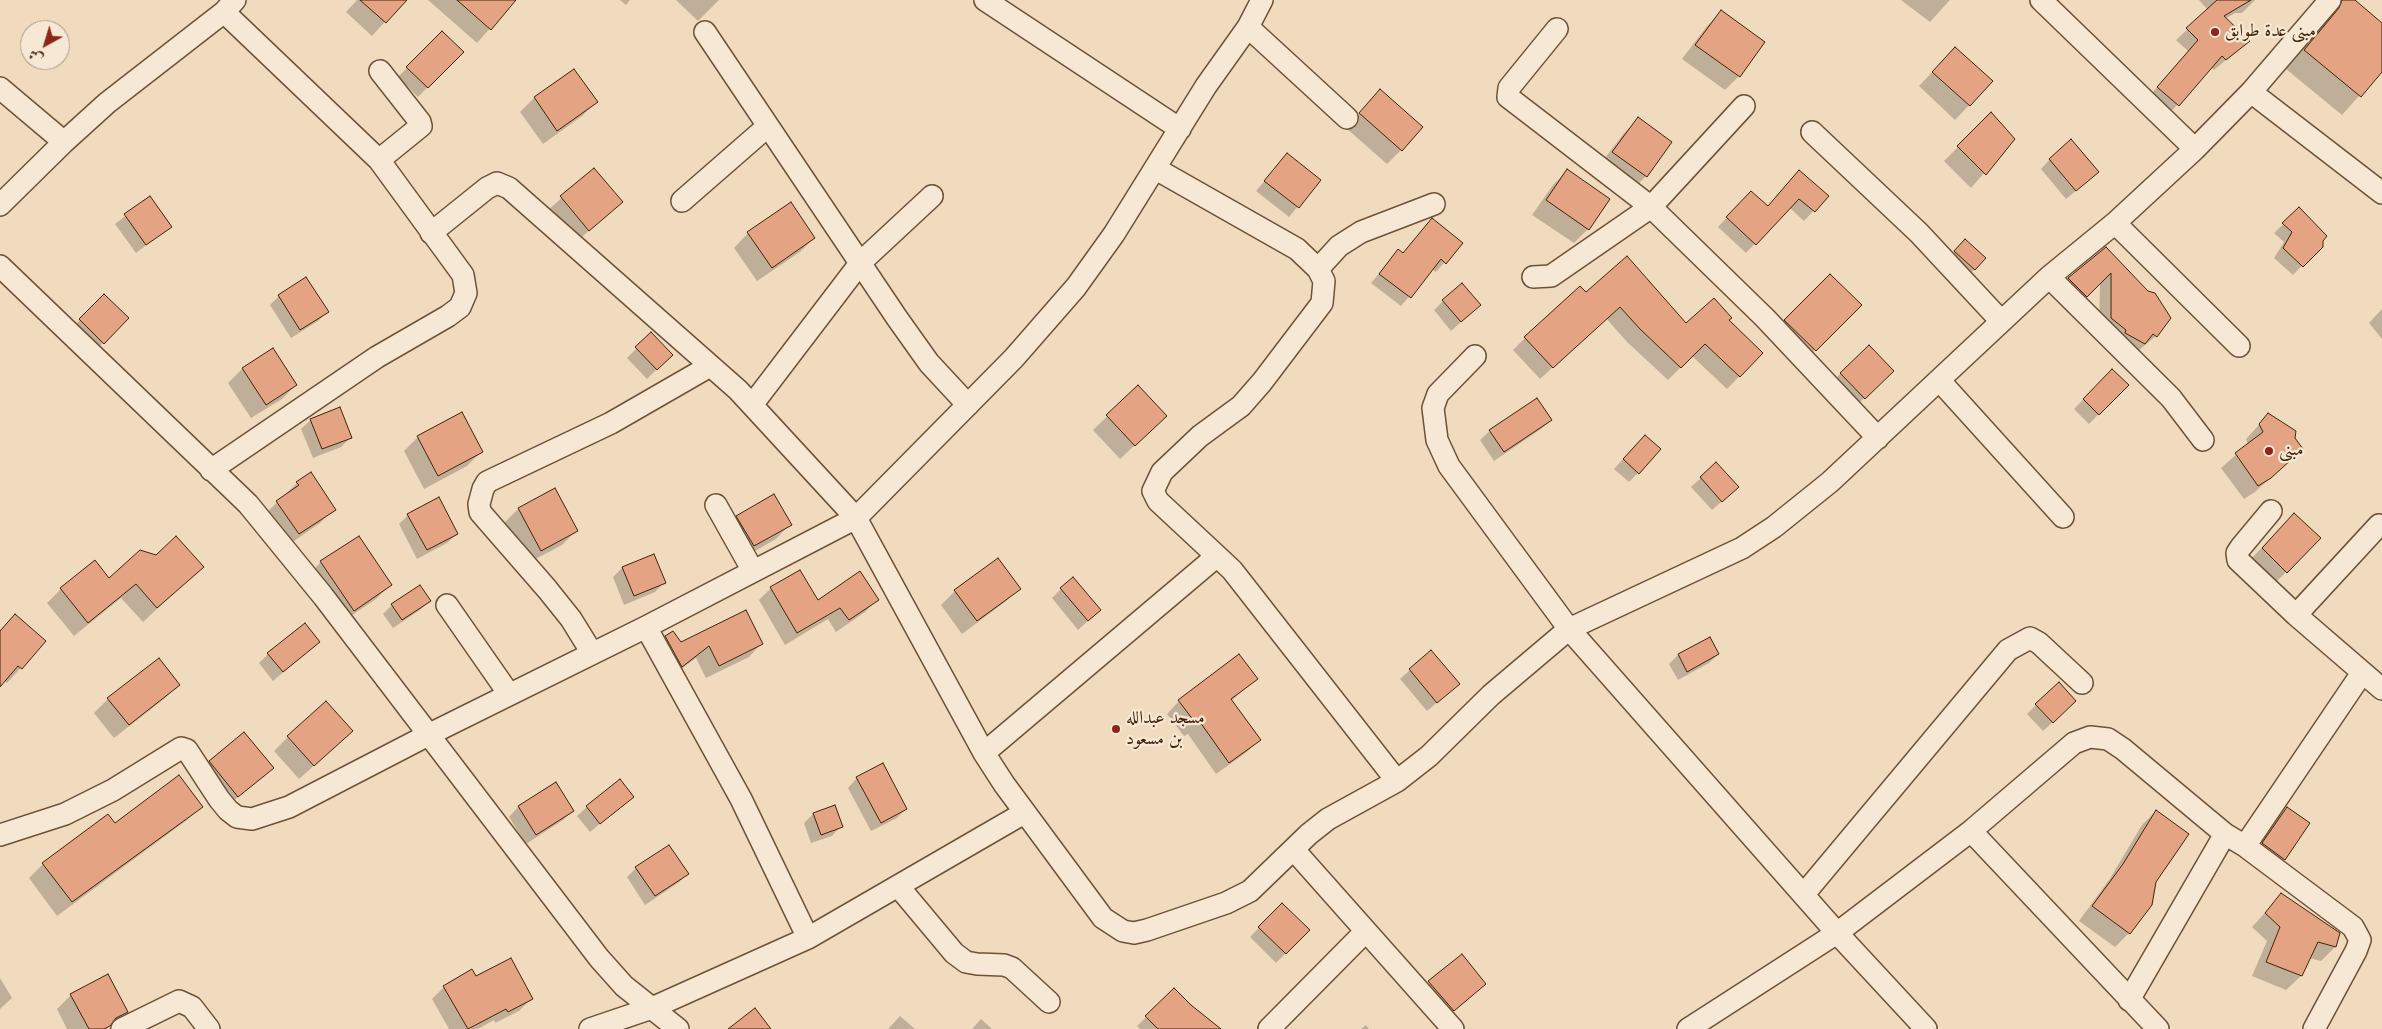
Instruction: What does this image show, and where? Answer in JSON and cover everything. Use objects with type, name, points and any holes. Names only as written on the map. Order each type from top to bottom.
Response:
[{"type":"street","points":[[985,0],[1180,129]]},
{"type":"street","points":[[0,835],[65,814],[113,790],[181,748],[187,750],[228,810],[237,817],[252,819],[289,806],[509,694],[646,627],[856,518],[1014,358],[1076,286],[1114,234],[1206,86],[1248,27],[1262,0]]},
{"type":"street","points":[[2041,0],[2195,149]]},
{"type":"street","points":[[430,233],[487,188],[496,183],[509,188],[752,405],[856,518],[984,753],[1024,814],[1103,918],[1123,931],[1147,930],[1226,903],[1250,891],[1328,819],[1397,781],[1429,756],[1491,695],[1569,629],[1742,548],[1774,527],[1830,482],[2049,277],[2115,222],[2195,149],[2252,92],[2330,0]]},
{"type":"street","points":[[0,206],[64,142],[107,103],[229,6],[379,160],[430,233],[463,275],[466,294],[460,306],[448,316],[377,357],[211,470]]},
{"type":"street","points":[[1248,27],[1348,118]]},
{"type":"street","points":[[1557,29],[1510,88],[1508,97],[1651,207],[1766,318],[1878,438]]},
{"type":"street","points":[[706,32],[918,349],[968,405]]},
{"type":"street","points":[[379,160],[421,126],[420,122],[380,71]]},
{"type":"street","points":[[0,88],[64,142]]},
{"type":"street","points":[[2252,92],[2382,193]]},
{"type":"street","points":[[1532,277],[1551,276],[1651,207],[1744,106]]},
{"type":"street","points":[[682,201],[768,126]]},
{"type":"street","points":[[1812,132],[1919,233],[2001,321]]},
{"type":"street","points":[[1156,169],[1297,249],[1318,269],[1324,281],[1322,303],[1310,321],[1241,406],[1200,436],[1162,472],[1153,491],[1158,501],[1232,570],[1397,781]]},
{"type":"street","points":[[752,405],[861,262],[932,196]]},
{"type":"street","points":[[1318,269],[1339,246],[1361,232],[1434,204]]},
{"type":"street","points":[[2115,222],[2239,346]]},
{"type":"street","points":[[0,266],[248,504],[323,596],[430,734],[599,958],[624,986],[678,1029]]},
{"type":"street","points":[[2049,277],[2171,398],[2203,440]]},
{"type":"street","points":[[1475,356],[1438,394],[1433,408],[1437,440],[1449,466],[1569,629],[1804,894],[1915,1025]]},
{"type":"street","points":[[592,653],[571,619],[480,512],[479,504],[483,488],[487,482],[612,423],[710,366]]},
{"type":"street","points":[[1938,380],[2063,517]]},
{"type":"street","points":[[716,505],[754,571]]},
{"type":"street","points":[[2272,511],[2241,546],[2237,553],[2238,560],[2296,615],[2382,689]]},
{"type":"street","points":[[2296,615],[2379,525]]},
{"type":"street","points":[[984,753],[1217,556]]},
{"type":"street","points":[[447,605],[509,694]]},
{"type":"street","points":[[646,627],[741,799],[808,938]]},
{"type":"street","points":[[1804,894],[2008,650],[2030,638],[2039,643],[2082,683]]},
{"type":"street","points":[[2245,846],[2362,673]]},
{"type":"street","points":[[1688,1029],[1837,932],[1971,831],[2074,743],[2090,737],[2108,739],[2123,749],[2225,834],[2245,846],[2348,921],[2358,933],[2360,940],[2351,962],[2314,1029]]},
{"type":"street","points":[[590,1029],[652,1008],[808,938],[1024,814]]},
{"type":"street","points":[[1971,831],[2158,1029]]},
{"type":"street","points":[[2129,1000],[2225,834]]},
{"type":"street","points":[[1294,850],[1453,1029]]},
{"type":"street","points":[[898,886],[954,953],[966,962],[1004,964],[1012,968],[1049,1002]]},
{"type":"street","points":[[1269,1029],[1366,931]]},
{"type":"street","points":[[122,1029],[179,1001],[192,1007],[209,1029]]},
{"type":"building","points":[[360,0],[407,0],[386,23]]},
{"type":"building","points":[[457,0],[516,0],[491,30]]},
{"type":"building","points":[[2217,0],[2251,0],[2224,16],[2250,41],[2226,60],[2222,56],[2179,106],[2157,87],[2198,40],[2186,28]]},
{"type":"building","points":[[2342,0],[2355,0],[2382,23],[2382,72],[2361,97],[2304,50],[2339,8]]},
{"type":"building","points":[[1721,10],[1765,42],[1740,77],[1695,45]]},
{"type":"building","points":[[442,31],[464,52],[428,88],[406,67]]},
{"type":"building","points":[[1955,47],[1993,81],[1970,106],[1932,72]]},
{"type":"building","points":[[574,69],[598,102],[557,131],[534,97]]},
{"type":"building","points":[[1380,89],[1423,127],[1402,151],[1359,113]]},
{"type":"building","points":[[1991,112],[2015,139],[1986,175],[1957,146]]},
{"type":"building","points":[[1638,117],[1672,142],[1647,177],[1612,152]]},
{"type":"building","points":[[2071,139],[2099,172],[2076,191],[2049,159]]},
{"type":"building","points":[[1287,153],[1321,180],[1299,208],[1264,181]]},
{"type":"building","points":[[594,168],[623,202],[589,231],[560,196]]},
{"type":"building","points":[[1567,169],[1610,199],[1589,230],[1546,200]]},
{"type":"building","points":[[1799,170],[1829,196],[1815,212],[1799,199],[1756,245],[1726,217],[1751,191],[1768,206]]},
{"type":"building","points":[[150,196],[172,227],[146,245],[124,214]]},
{"type":"building","points":[[791,202],[815,238],[772,268],[747,232]]},
{"type":"building","points":[[2299,207],[2327,236],[2323,241],[2323,247],[2303,267],[2283,248],[2292,232],[2282,223]]},
{"type":"building","points":[[1432,218],[1463,243],[1446,264],[1441,259],[1411,298],[1379,274],[1398,249],[1403,253]]},
{"type":"building","points":[[1965,239],[1986,258],[1975,270],[1954,251]]},
{"type":"building","points":[[2106,247],[2148,291],[2155,293],[2171,318],[2157,337],[2153,334],[2145,344],[2125,333],[2126,330],[2111,318],[2111,273],[2087,297],[2068,278]]},
{"type":"building","points":[[1627,256],[1686,323],[1714,298],[1732,318],[1729,320],[1763,353],[1740,377],[1705,344],[1681,368],[1620,307],[1553,368],[1524,337],[1580,286],[1586,292]]},
{"type":"building","points":[[1830,274],[1862,305],[1816,351],[1784,320]]},
{"type":"building","points":[[306,277],[329,312],[300,330],[278,295]]},
{"type":"building","points":[[1462,283],[1481,305],[1461,322],[1442,300]]},
{"type":"building","points":[[104,294],[129,318],[104,344],[79,319]]},
{"type":"building","points":[[651,332],[673,355],[657,370],[635,347]]},
{"type":"building","points":[[1869,345],[1894,371],[1865,399],[1840,373]]},
{"type":"building","points":[[273,348],[297,385],[266,405],[242,368]]},
{"type":"building","points":[[2112,369],[2129,385],[2099,415],[2083,399]]},
{"type":"building","points":[[1138,385],[1167,416],[1135,446],[1106,415]]},
{"type":"building","points":[[1537,398],[1552,420],[1504,452],[1489,430]]},
{"type":"building","points":[[340,407],[352,438],[322,449],[310,419]]},
{"type":"building","points":[[462,412],[483,452],[438,476],[417,436]]},
{"type":"building","name":"مبنى","points":[[2268,413],[2296,431],[2295,438],[2303,449],[2271,478],[2258,486],[2235,453],[2263,432],[2259,424]]},
{"type":"building","points":[[1645,435],[1661,449],[1639,474],[1623,459]]},
{"type":"building","points":[[1716,462],[1739,487],[1722,502],[1700,477]]},
{"type":"building","points":[[311,472],[336,510],[299,534],[276,501],[299,485],[296,482]]},
{"type":"building","points":[[555,488],[578,531],[541,551],[518,508]]},
{"type":"building","points":[[774,494],[792,525],[754,546],[736,516]]},
{"type":"building","points":[[439,497],[458,534],[427,550],[407,514]]},
{"type":"building","name":"مبنى","points":[[2294,513],[2321,538],[2287,573],[2262,548]]},
{"type":"building","points":[[176,536],[204,567],[157,608],[136,584],[88,623],[60,588],[95,560],[109,578],[140,550],[156,555]]},
{"type":"building","points":[[359,536],[392,585],[354,611],[320,561]]},
{"type":"building","points":[[654,554],[666,583],[634,596],[622,567]]},
{"type":"building","points":[[998,558],[1021,589],[977,621],[954,590]]},
{"type":"building","points":[[800,570],[818,600],[860,571],[879,600],[849,620],[840,608],[797,633],[770,587]]},
{"type":"building","points":[[1073,577],[1101,610],[1088,621],[1060,588]]},
{"type":"building","points":[[420,585],[431,601],[402,620],[391,604]]},
{"type":"building","points":[[746,610],[763,644],[719,666],[709,646],[682,667],[665,636],[673,631],[681,642]]},
{"type":"building","points":[[15,614],[46,641],[22,669],[18,666],[0,687],[0,631]]},
{"type":"building","points":[[305,623],[320,642],[283,672],[267,653]]},
{"type":"building","points":[[1710,637],[1719,654],[1687,672],[1678,654]]},
{"type":"building","points":[[1431,650],[1460,684],[1437,703],[1409,669]]},
{"type":"building","points":[[1239,654],[1258,679],[1231,699],[1261,740],[1229,763],[1200,722],[1197,725],[1178,700]]},
{"type":"building","points":[[159,658],[180,685],[129,725],[107,698]]},
{"type":"building","points":[[2059,682],[2076,701],[2053,723],[2035,704]]},
{"type":"building","points":[[326,701],[353,731],[314,766],[287,736]]},
{"type":"building","points":[[244,732],[274,768],[238,797],[209,761]]},
{"type":"building","points":[[883,763],[907,809],[881,823],[856,777]]},
{"type":"building","points":[[179,775],[203,807],[72,902],[42,863],[108,814],[115,823]]},
{"type":"building","points":[[620,779],[634,797],[600,824],[586,806]]},
{"type":"building","points":[[556,782],[574,811],[536,835],[518,806]]},
{"type":"building","points":[[835,805],[843,827],[821,835],[813,813]]},
{"type":"building","points":[[2287,807],[2310,823],[2285,860],[2262,843]]},
{"type":"building","points":[[2156,810],[2189,834],[2156,882],[2152,905],[2130,934],[2092,906],[2123,864]]},
{"type":"building","points":[[669,845],[689,874],[655,896],[635,867]]},
{"type":"building","points":[[2281,893],[2340,933],[2336,947],[2318,942],[2302,976],[2266,962],[2280,927],[2265,913]]},
{"type":"building","points":[[1282,903],[1310,930],[1286,954],[1258,927]]},
{"type":"building","points":[[1462,954],[1486,984],[1454,1011],[1428,981]]},
{"type":"building","points":[[511,958],[533,999],[508,1012],[506,1009],[468,1029],[443,986],[472,969],[476,976]]},
{"type":"building","points":[[108,974],[128,1012],[116,1018],[110,1026],[104,1029],[89,1029],[70,994]]},
{"type":"building","points":[[1174,988],[1191,1005],[1221,1029],[1158,1029],[1145,1016]]},
{"type":"building","points":[[755,1008],[771,1029],[728,1029]]},
{"type":"place","name":"مبنى عدة طوابق","points":[[2215,32]]},
{"type":"place","name":"مبنى","points":[[2269,451]]},
{"type":"place","name":"مسجد عبدالله بن مسعود","points":[[1116,729]]}]
